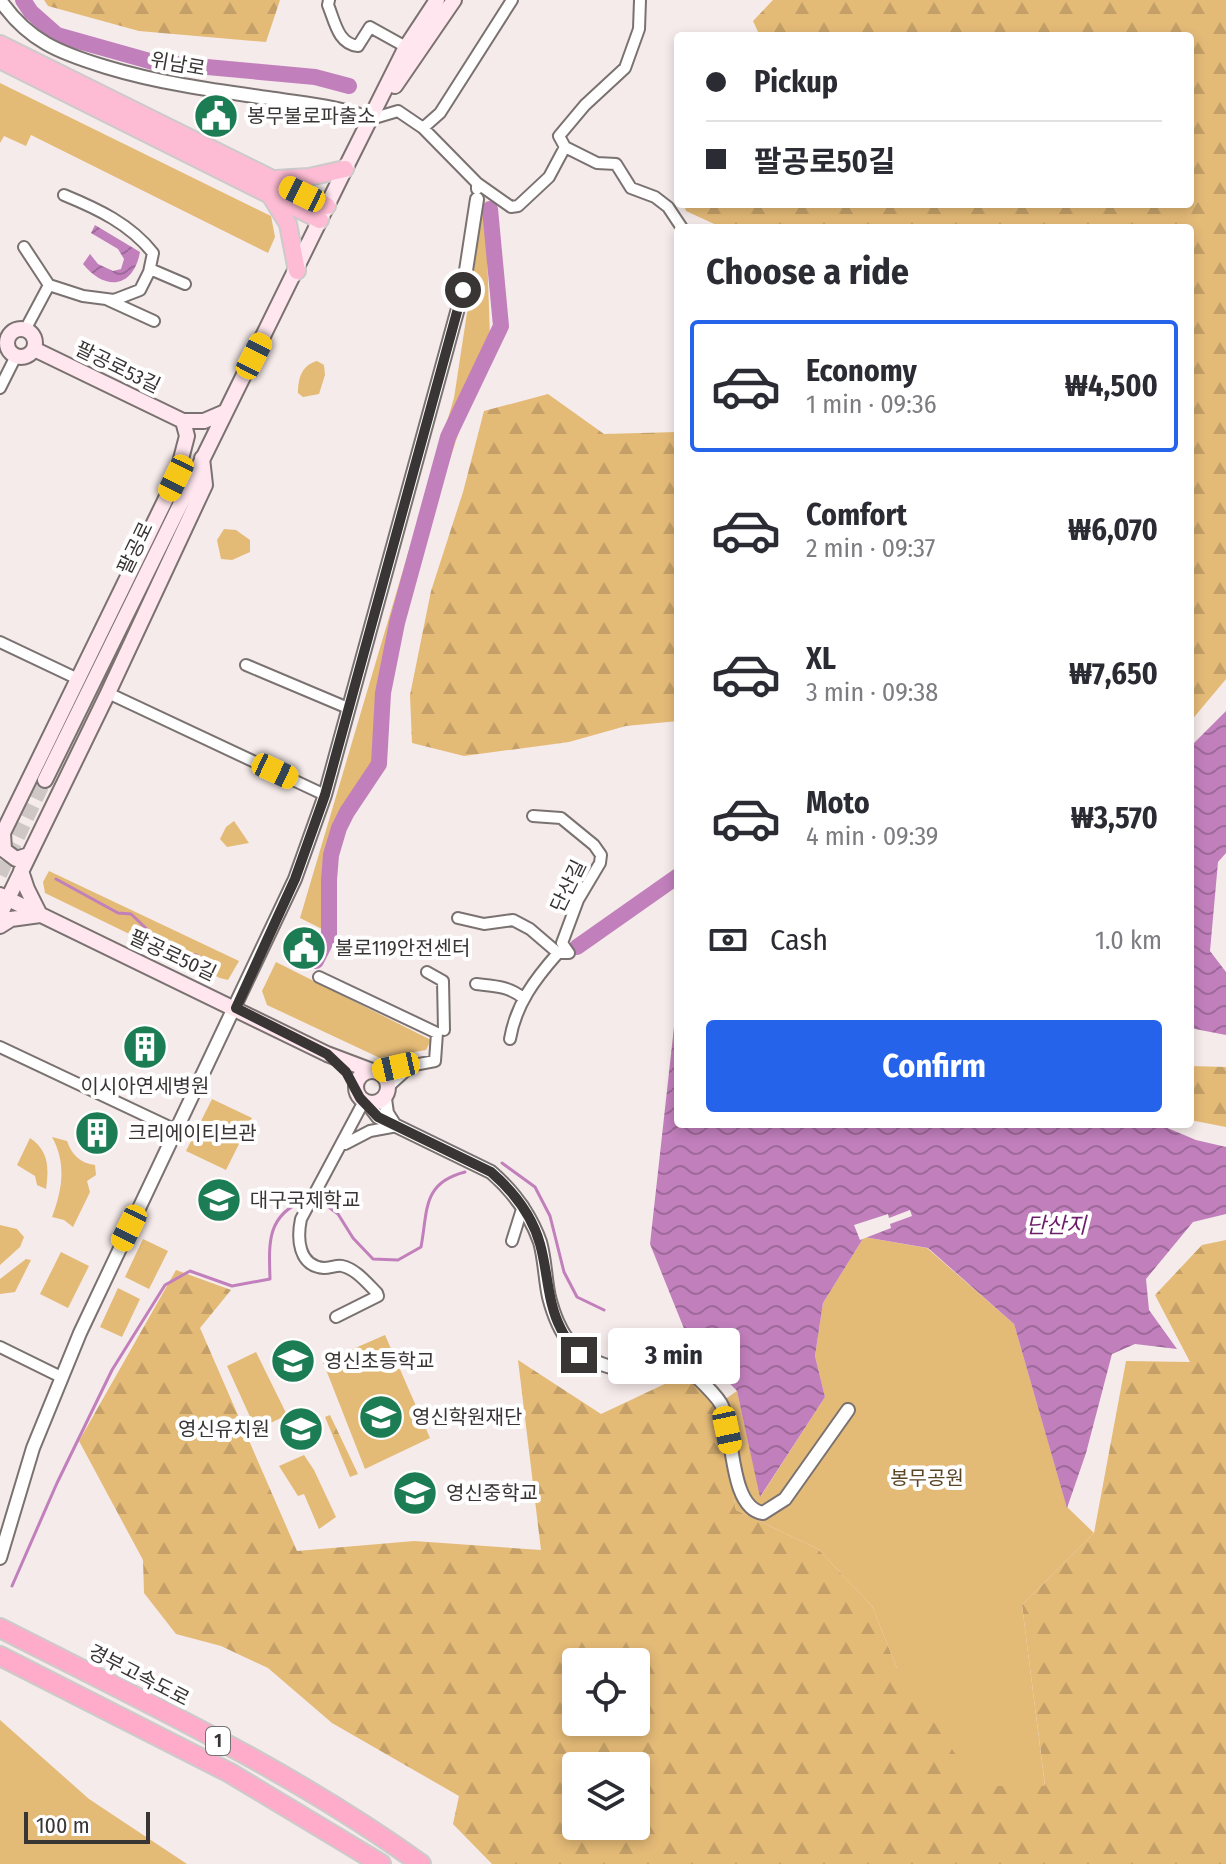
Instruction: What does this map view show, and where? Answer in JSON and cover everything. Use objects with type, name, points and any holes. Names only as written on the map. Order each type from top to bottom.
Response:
[{"type":"highway","points":[[0,44],[324,213]]},
{"type":"highway","points":[[0,60],[270,186],[345,169]]},
{"type":"highway","points":[[270,186],[288,224],[297,271]]},
{"type":"highway","name":"경부고속도로","points":[[4,1630],[221,1742],[322,1800],[421,1864]]},
{"type":"highway","name":"1","points":[[0,1656],[230,1773],[381,1864]]},
{"type":"main road","name":"팔공로","points":[[45,780],[406,47],[437,0]]},
{"type":"main road","name":"팔공로","points":[[371,119],[454,0]]},
{"type":"main road","points":[[25,330],[34,337],[34,349],[24,357],[16,356],[9,350],[4,334],[25,330]]},
{"type":"main road","name":"팔공로53길","points":[[34,349],[183,421]]},
{"type":"main road","points":[[29,855],[16,859],[4,850],[2,836],[176,478],[187,436],[183,421],[204,421],[225,412]]},
{"type":"main road","points":[[176,478],[202,456]]},
{"type":"main road","points":[[0,915],[4,897],[29,855],[205,485],[202,456]]},
{"type":"main road","points":[[0,926],[11,919],[40,915],[21,871]]},
{"type":"main road","name":"팔공로50길","points":[[4,897],[327,1054],[374,1071]]},
{"type":"main road","points":[[327,1054],[346,1072],[363,1098]]},
{"type":"main road","points":[[374,1071],[386,1078],[387,1092],[363,1098],[362,1075],[374,1071]]},
{"type":"street","name":"위남로","points":[[0,0],[12,17],[34,37],[53,49],[98,64],[152,81],[354,112],[371,119]]},
{"type":"street","points":[[329,0],[328,5],[342,38],[349,45],[358,46],[370,27],[406,47]]},
{"type":"street","points":[[423,128],[440,113],[512,0]]},
{"type":"street","points":[[640,0],[639,29],[625,68],[585,105],[559,136],[565,147],[597,163],[616,164],[631,188],[655,197],[668,207],[679,224]]},
{"type":"street","points":[[371,119],[398,111],[423,128],[477,183],[511,207],[518,206],[549,177],[565,147]]},
{"type":"street","points":[[0,1558],[33,1448],[61,1377],[295,879],[325,795],[463,290],[477,183]]},
{"type":"street","points":[[24,247],[49,285],[83,296],[114,300],[140,290],[150,269],[153,253],[143,240],[103,212],[64,195]]},
{"type":"street","points":[[150,269],[185,284]]},
{"type":"street","points":[[25,330],[49,285]]},
{"type":"street","points":[[107,299],[154,321]]},
{"type":"street","points":[[0,388],[16,356]]},
{"type":"street","points":[[0,642],[78,679]]},
{"type":"street","points":[[246,665],[348,708]]},
{"type":"street","points":[[108,693],[325,795]]},
{"type":"street","name":"단산길","points":[[458,918],[484,924],[513,920],[530,929],[558,953],[569,953],[562,943],[578,900],[600,863],[601,855],[594,845],[561,818],[533,816]]},
{"type":"street","name":"단산길","points":[[510,1039],[523,998],[558,953]]},
{"type":"street","points":[[427,972],[443,981],[444,1030]]},
{"type":"street","points":[[319,977],[437,1033],[435,1061],[374,1071]]},
{"type":"street","points":[[476,984],[499,986],[523,998]]},
{"type":"street","points":[[0,1047],[176,1130]]},
{"type":"street","points":[[396,1125],[387,1113],[387,1092],[413,1065]]},
{"type":"street","points":[[336,1317],[378,1296],[377,1293],[357,1273],[341,1266],[325,1268],[310,1264],[301,1253],[298,1234],[301,1219],[343,1145],[363,1098],[378,1117],[491,1172],[506,1184],[523,1206],[540,1242],[549,1297],[561,1330],[579,1355],[620,1369],[663,1363],[674,1355],[722,1404],[738,1481],[745,1503],[753,1512],[763,1513],[785,1499],[848,1410]]},
{"type":"street","points":[[343,1145],[370,1131],[396,1125]]},
{"type":"street","points":[[512,1241],[523,1206]]},
{"type":"street","points":[[0,1347],[61,1377]]},
{"type":"green space","points":[[44,0],[280,0],[266,42],[139,31],[48,6]]},
{"type":"green space","points":[[773,0],[1226,0],[1226,679],[1194,717],[1194,224],[714,224],[685,208],[1194,208],[1194,32],[758,32],[753,21]]},
{"type":"green space","points":[[0,83],[271,216],[275,237],[268,253],[31,135],[26,146],[4,136],[0,143]]},
{"type":"green space","points":[[485,195],[490,337],[412,575],[376,760],[334,827],[325,875],[326,931],[300,918],[454,398]]},
{"type":"green space","points":[[317,361],[324,365],[325,375],[319,394],[303,397],[298,393],[300,377],[304,369]]},
{"type":"green space","points":[[548,394],[604,434],[674,432],[674,721],[626,726],[569,742],[464,756],[412,743],[410,695],[431,591],[463,492],[484,411]]},
{"type":"green space","points":[[224,529],[236,530],[250,540],[250,552],[232,560],[221,559],[217,540]]},
{"type":"green space","points":[[234,821],[249,843],[227,847],[220,839],[226,827]]},
{"type":"green space","points":[[49,871],[239,961],[228,980],[220,978],[45,893],[43,882]]},
{"type":"green space","points":[[276,962],[431,1040],[426,1050],[380,1058],[267,1005],[262,991]]},
{"type":"green space","points":[[1194,1066],[1226,1067],[1226,1127],[1194,1121]]},
{"type":"green space","points":[[212,1099],[252,1118],[226,1170],[186,1151]]},
{"type":"green space","points":[[52,1137],[67,1141],[77,1158],[95,1165],[96,1175],[87,1181],[90,1192],[73,1227],[64,1220],[52,1217],[61,1167]]},
{"type":"green space","points":[[30,1138],[41,1148],[46,1160],[46,1189],[37,1185],[35,1176],[17,1165]]},
{"type":"green space","points":[[0,1225],[17,1229],[24,1237],[20,1247],[0,1265]]},
{"type":"green space","name":"봉무공원","points":[[864,1237],[927,1248],[1014,1324],[1067,1507],[1094,1533],[1022,1605],[1045,1786],[977,1786],[897,1668],[872,1606],[818,1549],[736,1510],[718,1404],[737,1391],[761,1496],[825,1397],[815,1356],[823,1303]]},
{"type":"green space","points":[[143,1239],[168,1251],[149,1289],[125,1277]]},
{"type":"green space","points":[[1226,1240],[1226,1864],[492,1864],[453,1824],[459,1796],[332,1723],[268,1668],[221,1646],[176,1634],[144,1593],[143,1560],[79,1441],[176,1270],[231,1290],[200,1328],[297,1551],[414,1541],[541,1550],[518,1360],[601,1414],[686,1374],[718,1404],[736,1510],[818,1549],[872,1606],[897,1668],[1045,1785],[1022,1605],[1094,1533],[1126,1361],[1190,1362],[1155,1295],[1202,1245]]},
{"type":"green space","points":[[61,1252],[89,1266],[68,1308],[40,1294]]},
{"type":"green space","points":[[26,1259],[31,1260],[15,1292],[0,1294],[0,1279]]},
{"type":"green space","points":[[118,1288],[140,1299],[122,1337],[100,1327]]},
{"type":"green space","points":[[385,1335],[430,1438],[365,1469],[323,1362]]},
{"type":"green space","points":[[256,1352],[287,1415],[256,1430],[227,1366]]},
{"type":"green space","points":[[330,1415],[358,1474],[350,1477],[325,1417]]},
{"type":"green space","points":[[304,1455],[336,1517],[319,1529],[304,1494],[298,1496],[279,1466]]},
{"type":"green space","points":[[0,1720],[89,1799],[187,1864],[0,1864]]},
{"type":"water","points":[[95,225],[140,252],[125,279],[109,282],[100,279],[83,264],[90,254],[98,264],[113,271],[121,269],[124,259],[118,249],[91,233]]},
{"type":"water","points":[[1226,711],[1226,853],[1218,862],[1210,951],[1226,972],[1226,1035],[1194,1029],[1194,743]]},
{"type":"water","name":"단산지","points":[[674,1027],[674,1128],[1168,1128],[1196,1140],[1226,1147],[1226,1214],[1193,1222],[1146,1279],[1149,1310],[1177,1349],[1135,1344],[1112,1354],[1086,1453],[1067,1508],[1014,1324],[928,1248],[864,1237],[823,1303],[815,1356],[825,1397],[760,1497],[737,1391],[689,1341],[650,1244]]},
{"type":"pier","points":[[910,1210],[912,1216],[860,1240],[854,1225]]},
{"type":"waterway","points":[[23,0],[31,12],[57,35],[153,62],[315,77],[349,86]]},
{"type":"waterway","points":[[316,961],[329,935],[331,855],[339,828],[379,764],[383,693],[397,623],[448,437],[501,326],[490,209]]},
{"type":"waterway","points":[[56,879],[118,913],[131,914],[151,933],[188,955],[197,955]]},
{"type":"waterway","points":[[577,947],[674,879]]},
{"type":"waterway","points":[[502,1163],[535,1187],[550,1216],[564,1272],[577,1297],[604,1310]]},
{"type":"waterway","points":[[326,1205],[338,1214],[353,1238],[373,1259],[398,1260],[421,1247],[427,1210],[434,1191],[441,1183],[465,1172]]},
{"type":"waterway","points":[[12,1586],[57,1483],[112,1370],[165,1285],[190,1271],[232,1286],[270,1279],[270,1243],[276,1223],[291,1207],[303,1201]]},
{"type":"tunnel","points":[[0,875],[45,780]]},
{"type":"place","name":"봉무불로파출소","points":[[216,116]]},
{"type":"place","name":"불로119안전센터","points":[[304,948]]},
{"type":"place","name":"이시아연세병원","points":[[145,1047]]},
{"type":"place","name":"크리에이티브관","points":[[97,1133]]},
{"type":"place","name":"대구국제학교","points":[[219,1200]]},
{"type":"place","name":"영신초등학교","points":[[293,1361]]},
{"type":"place","name":"영신학원재단","points":[[381,1417]]},
{"type":"place","name":"영신유치원","points":[[301,1429]]},
{"type":"place","name":"영신중학교","points":[[415,1493]]},
{"type":"route","points":[[463,290],[325,795],[295,879],[236,1008],[327,1054],[346,1072],[357,1094],[378,1117],[491,1172],[506,1184],[523,1206],[540,1242],[549,1297],[561,1330],[579,1355]]}]
